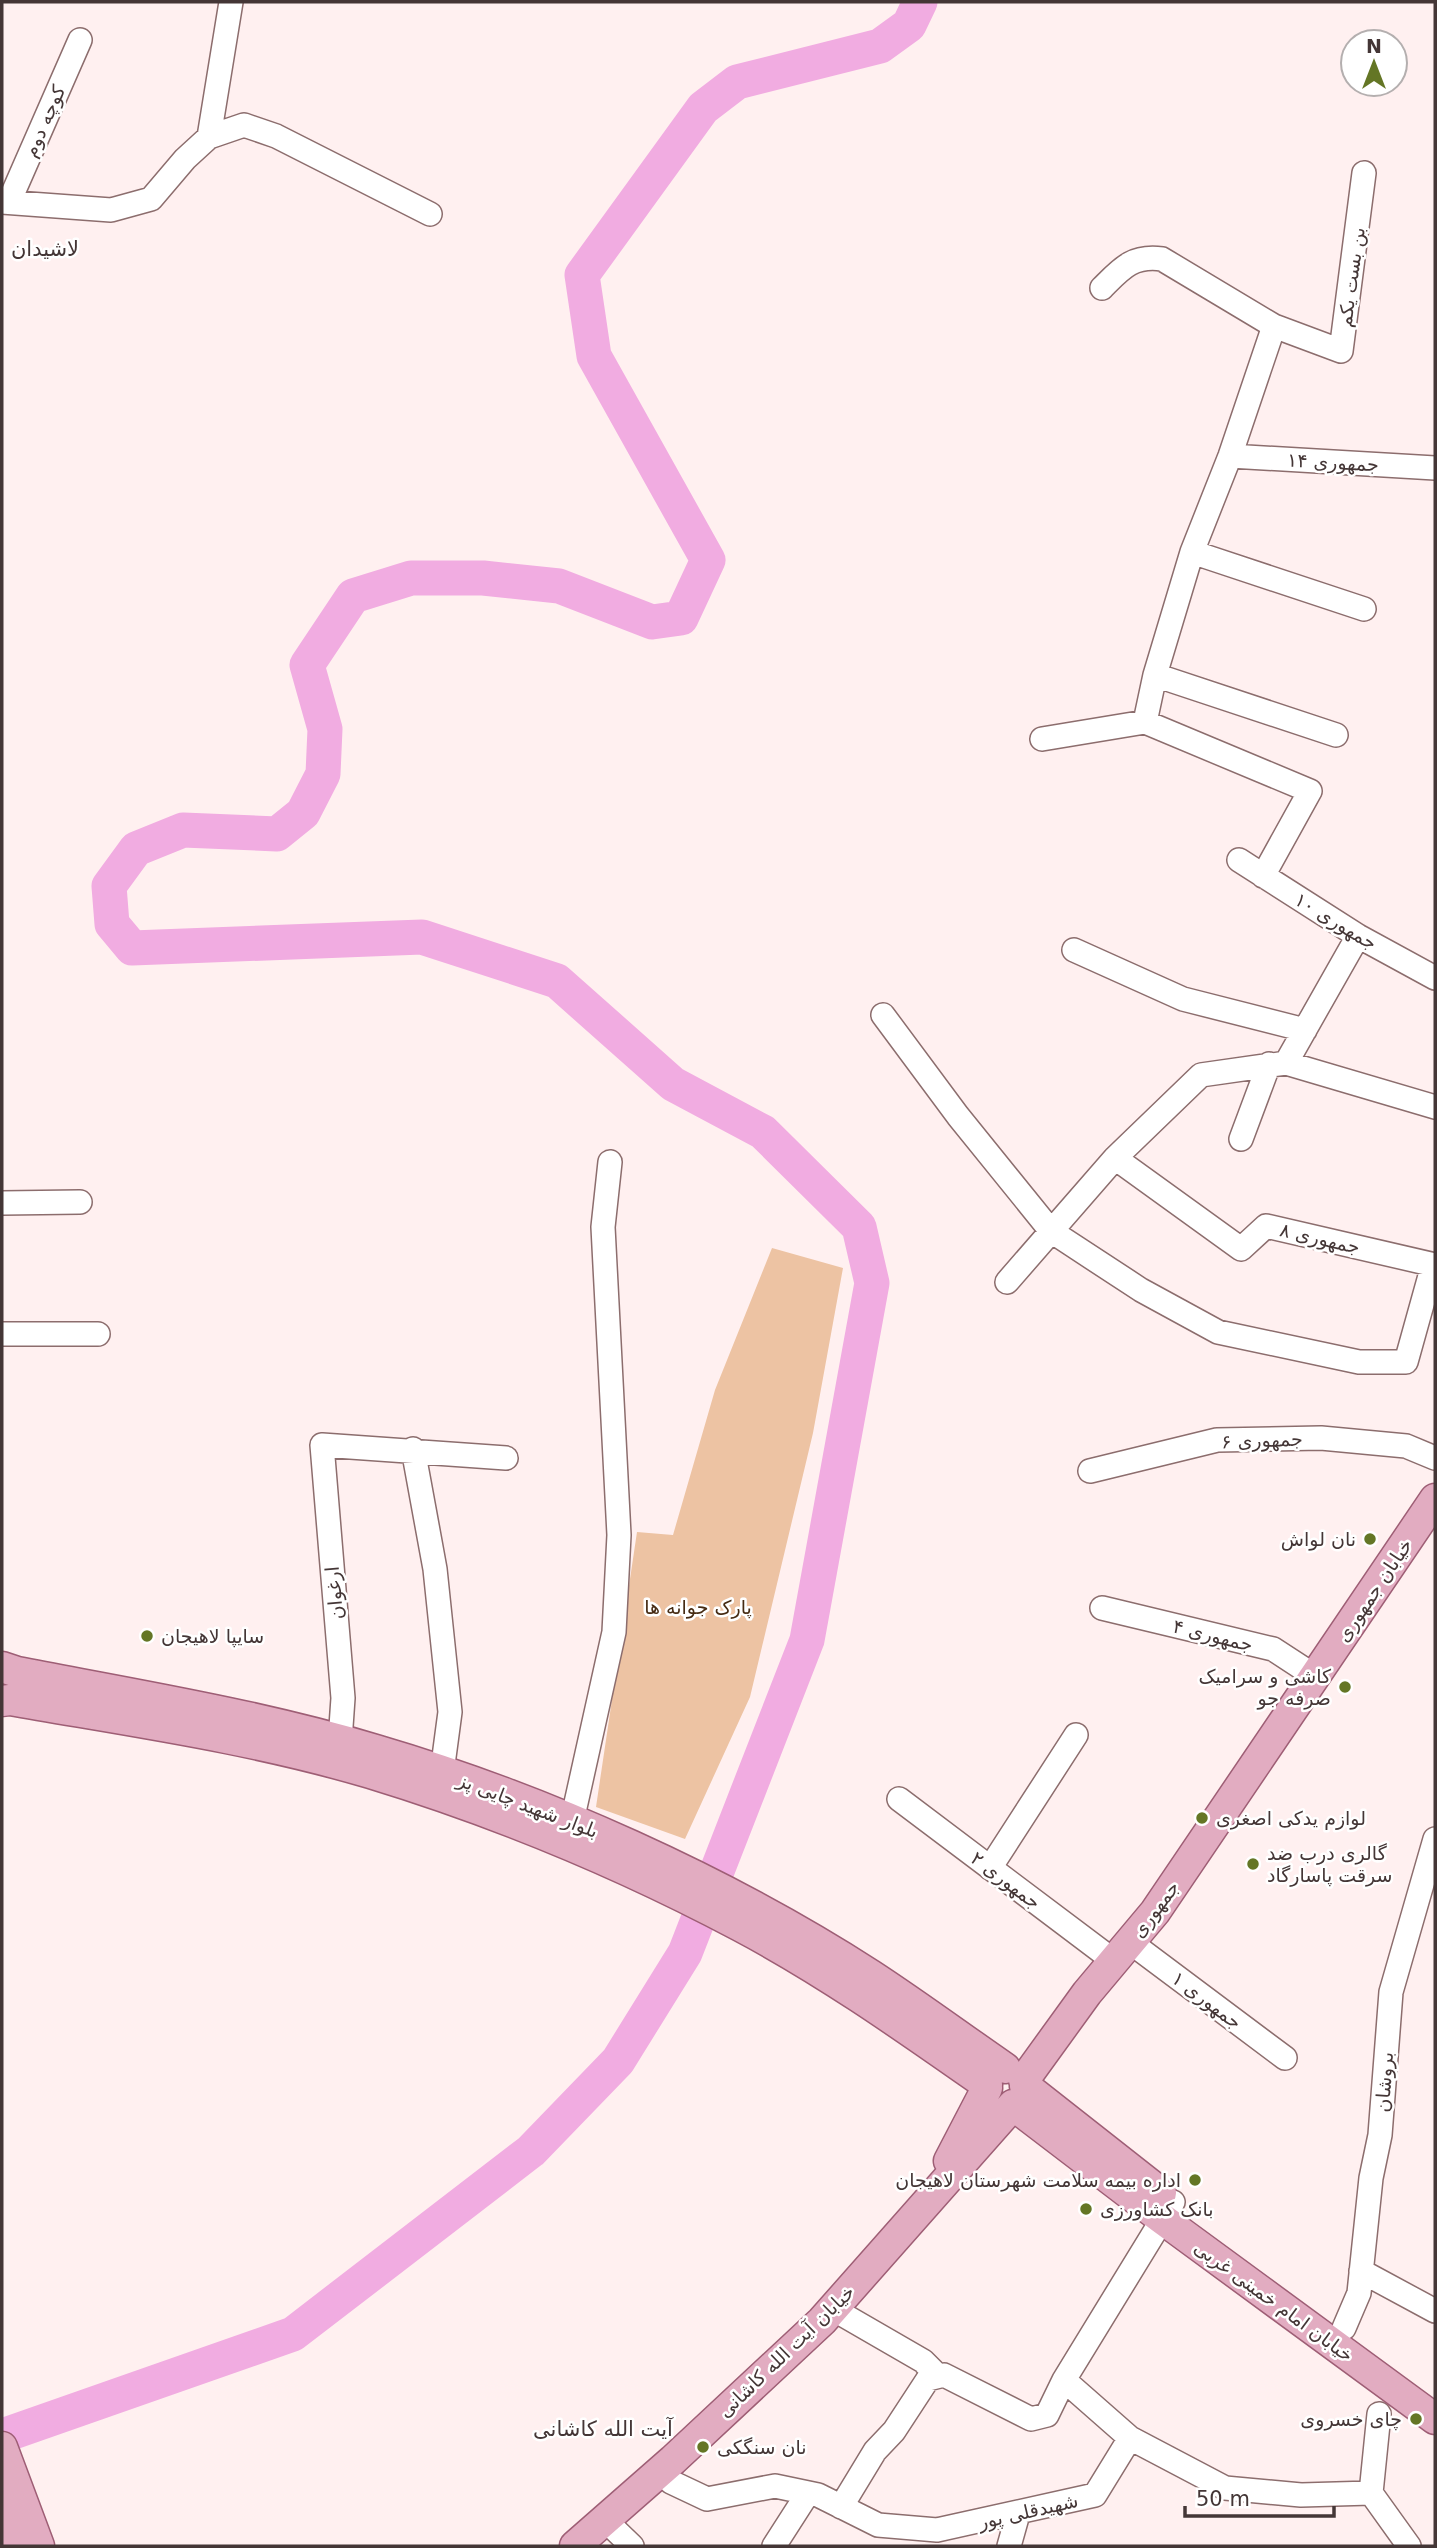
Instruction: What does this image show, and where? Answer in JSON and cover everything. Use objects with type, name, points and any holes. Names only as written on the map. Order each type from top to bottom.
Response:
[{"type":"main road","name":"خیابان جمهوری","points":[[1217,1820],[1435,1499]]},
{"type":"main road","name":"بلوار شهید چایی پز","points":[[2,1667],[231,1713],[376,1750],[508,1794],[572,1821],[661,1875],[746,1916],[858,1995],[1007,2083]]},
{"type":"main road","name":"بلوار شهید چایی پز","points":[[2,1701],[10,1700],[226,1737],[369,1773],[499,1817],[612,1864],[661,1875]]},
{"type":"main road","name":"جمهوری","points":[[1007,2083],[1155,1912],[1217,1820]]},
{"type":"main road","name":"خیابان آیت الله کاشانی","points":[[575,2546],[661,2471],[833,2309],[926,2204],[1007,2083]]},
{"type":"main road","name":"خیابان امام خمینی غربی","points":[[1007,2083],[1167,2210],[1339,2336],[1435,2419]]},
{"type":"main road","name":"خیابان امام خمینی غربی","points":[[1339,2336],[1435,2394]]},
{"type":"main road","points":[[2,2446],[25,2537]]},
{"type":"main road","points":[[2,2500],[25,2537]]},
{"type":"street","points":[[209,136],[231,2]]},
{"type":"street","name":"کوچه دوم","points":[[5,202],[80,40]]},
{"type":"street","points":[[5,202],[110,210],[151,200],[185,159],[209,136],[244,125],[276,136],[430,214]]},
{"type":"street","name":"بن بست یکم","points":[[1274,326],[1341,351],[1364,173]]},
{"type":"street","points":[[1102,288],[1128,263],[1146,257],[1162,259],[1274,326],[1230,456],[1192,552],[1155,674],[1145,722]]},
{"type":"street","name":"جمهوری ۱۴","points":[[1230,456],[1435,468]]},
{"type":"street","points":[[1192,552],[1364,609]]},
{"type":"street","points":[[1155,674],[1336,735]]},
{"type":"street","points":[[1042,739],[1145,722],[1311,791],[1263,876]]},
{"type":"street","name":"جمهوری ۱۰","points":[[1239,860],[1358,936],[1435,978]]},
{"type":"street","points":[[1241,1139],[1278,1064],[1305,1030],[1358,936]]},
{"type":"street","points":[[1074,950],[1183,999],[1305,1030]]},
{"type":"street","points":[[883,1015],[958,1116],[1051,1231],[1141,1290],[1218,1332],[1359,1362],[1406,1362],[1434,1265]]},
{"type":"street","points":[[1007,1282],[1115,1157],[1201,1075],[1278,1064],[1435,1107]]},
{"type":"street","name":"جمهوری ۸","points":[[1115,1157],[1241,1249],[1266,1226],[1434,1265]]},
{"type":"street","points":[[572,1821],[614,1632],[620,1535],[603,1227],[610,1161]]},
{"type":"street","points":[[2,1203],[80,1202]]},
{"type":"street","points":[[2,1334],[98,1334]]},
{"type":"street","name":"جمهوری ۶","points":[[1090,1471],[1217,1440],[1321,1438],[1406,1446],[1435,1458]]},
{"type":"street","name":"ارغوان","points":[[341,1741],[343,1698],[322,1445],[413,1449]]},
{"type":"street","points":[[443,1772],[450,1712],[435,1569],[413,1449],[506,1458]]},
{"type":"street","name":"جمهوری ۴","points":[[1102,1608],[1273,1649],[1316,1677]]},
{"type":"street","points":[[990,1868],[1076,1735]]},
{"type":"street","name":"جمهوری ۲","points":[[899,1799],[990,1868],[1122,1952]]},
{"type":"street","name":"بروشان","points":[[1339,2336],[1359,2293],[1371,2178],[1380,2135],[1391,1992],[1435,1842]]},
{"type":"street","name":"جمهوری ۱","points":[[1122,1952],[1284,2058]]},
{"type":"street","points":[[841,2507],[875,2451],[894,2431],[928,2379],[944,2375],[1031,2419],[1047,2415],[1063,2380],[1167,2210]]},
{"type":"street","points":[[1361,2271],[1435,2311]]},
{"type":"street","points":[[833,2309],[923,2361],[939,2376]]},
{"type":"street","points":[[1063,2380],[1130,2438],[1225,2488],[1301,2495],[1371,2493]]},
{"type":"street","points":[[1379,2414],[1371,2493],[1409,2546]]},
{"type":"street","name":"شهیدقلی پور","points":[[661,2471],[671,2482],[707,2499],[775,2486],[818,2495],[841,2507],[874,2536],[937,2530],[1095,2495],[1130,2438]]},
{"type":"street","points":[[774,2546],[808,2493]]},
{"type":"street","points":[[1009,2546],[1018,2514]]},
{"type":"street","points":[[605,2520],[632,2546]]},
{"type":"green space","name":"پارک جوانه ها","points":[[772,1248],[843,1268],[813,1433],[750,1697],[685,1839],[596,1807],[637,1532],[673,1535],[715,1390]]},
{"type":"waterway","points":[[2,2436],[293,2334],[531,2151],[618,2061],[685,1953],[807,1640],[872,1283],[859,1227],[763,1132],[673,1084],[557,981],[422,937],[132,948],[112,924],[109,886],[136,849],[183,830],[277,834],[303,813],[323,774],[325,729],[307,665],[353,596],[411,578],[483,578],[559,586],[652,622],[681,618],[708,560],[594,356],[582,275],[703,108],[737,82],[880,46],[909,25],[920,2]]},
{"type":"place","name":"نان لواش","points":[[1370,1539]]},
{"type":"place","name":"سایپا لاهیجان","points":[[147,1636]]},
{"type":"place","name":"کاشی و سرامیک صرفه جو","points":[[1345,1687]]},
{"type":"place","name":"لوازم یدکی اصغری","points":[[1202,1818]]},
{"type":"place","name":"گالری درب ضد سرقت پاسارگاد","points":[[1253,1864]]},
{"type":"place","name":"اداره بیمه سلامت شهرستان لاهیجان","points":[[1195,2180]]},
{"type":"place","name":"بانک کشاورزی","points":[[1086,2209]]},
{"type":"place","name":"چای خسروی","points":[[1416,2419]]},
{"type":"place","name":"نان سنگکی","points":[[703,2447]]},
{"type":"district","name":"لاشیدان","points":[[45,249]]},
{"type":"district","name":"آیت الله کاشانی","points":[[603,2429]]}]
